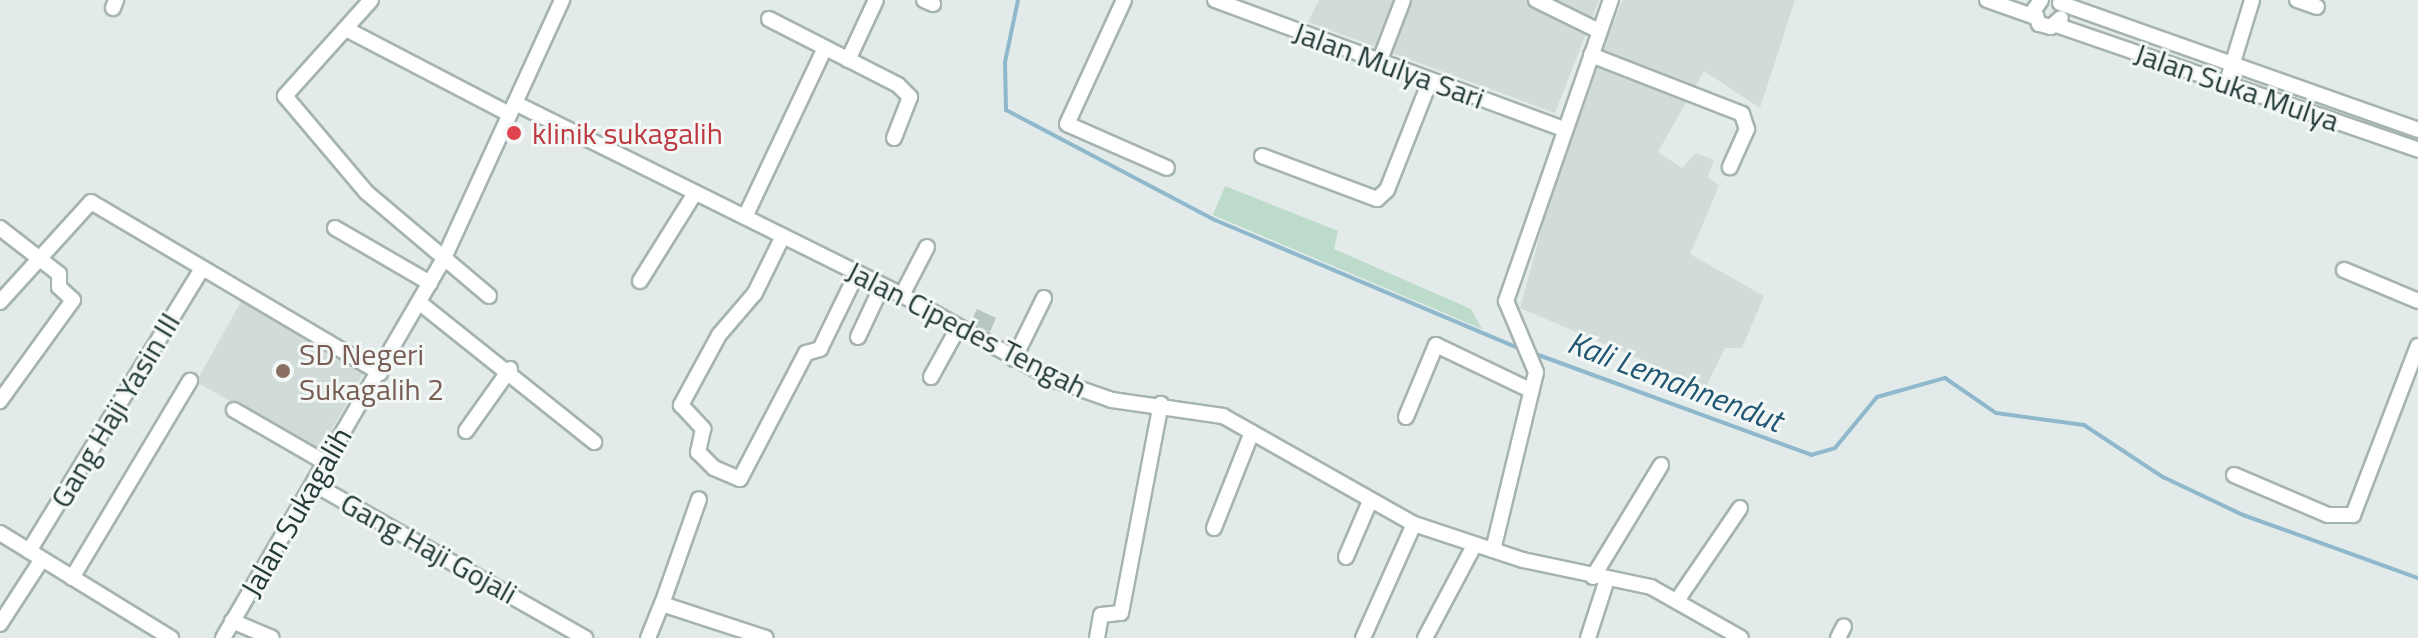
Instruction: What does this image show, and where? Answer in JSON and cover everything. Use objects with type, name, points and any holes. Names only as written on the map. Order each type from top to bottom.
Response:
[{"type":"street","points":[[371,0],[285,96],[366,192],[489,296]]},
{"type":"street","name":"Jalan Sukagalih","points":[[223,638],[324,462],[380,373],[444,258],[562,0]]},
{"type":"street","points":[[848,60],[876,0]]},
{"type":"street","points":[[1124,0],[1067,124],[1167,168]]},
{"type":"street","name":"Jalan Mulya Sari","points":[[1215,0],[1564,129]]},
{"type":"street","points":[[1380,60],[1403,0]]},
{"type":"street","points":[[1536,0],[1597,30]]},
{"type":"street","points":[[1493,550],[1536,372],[1530,346],[1506,301],[1597,30],[1611,0]]},
{"type":"street","points":[[1987,0],[2035,17],[2041,0]]},
{"type":"street","points":[[2227,82],[2252,0]]},
{"type":"street","points":[[2297,0],[2317,7]]},
{"type":"street","points":[[2056,25],[2063,15],[2058,2]]},
{"type":"street","name":"Jalan Suka Mulya","points":[[2058,2],[2418,130]]},
{"type":"street","name":"Jalan Suka Mulya","points":[[2035,17],[2039,24],[2056,25],[2418,150]]},
{"type":"street","points":[[769,19],[910,97],[894,138]]},
{"type":"street","name":"Jalan Cipedes Tengah","points":[[346,29],[745,217],[902,295],[1014,359],[1088,393],[1200,409],[1252,432],[1414,524],[1493,550],[1678,599],[1716,631],[1738,637]]},
{"type":"street","points":[[745,217],[825,48]]},
{"type":"street","points":[[1591,55],[1742,114],[1747,129],[1730,167]]},
{"type":"street","points":[[1262,156],[1377,199],[1387,190],[1430,81]]},
{"type":"street","points":[[640,281],[695,193]]},
{"type":"street","points":[[0,302],[42,261],[87,202],[380,373]]},
{"type":"street","points":[[0,228],[59,274],[59,287],[72,303],[0,401]]},
{"type":"street","points":[[335,228],[430,283]]},
{"type":"street","points":[[783,236],[755,293],[719,335],[681,405],[703,429],[698,452],[714,468],[740,479],[806,353],[820,349],[857,273]]},
{"type":"street","points":[[902,295],[927,247]]},
{"type":"street","name":"Gang Haji Yasin III","points":[[0,624],[36,555],[202,269]]},
{"type":"street","points":[[2344,270],[2418,301]]},
{"type":"street","points":[[858,337],[882,286]]},
{"type":"street","points":[[1014,359],[1044,298]]},
{"type":"street","points":[[420,303],[510,369],[594,442]]},
{"type":"street","points":[[931,377],[958,328]]},
{"type":"street","points":[[1406,417],[1436,345],[1532,391]]},
{"type":"street","points":[[2234,475],[2328,515],[2353,515],[2418,346]]},
{"type":"street","points":[[466,431],[510,369]]},
{"type":"street","points":[[72,578],[190,381]]},
{"type":"street","points":[[1097,638],[1101,615],[1121,613],[1161,404]]},
{"type":"street","points":[[234,410],[324,462]]},
{"type":"street","points":[[1214,528],[1252,432]]},
{"type":"street","points":[[1588,638],[1600,578],[1661,465]]},
{"type":"street","name":"Gang Haji Gojali","points":[[314,484],[585,638]]},
{"type":"street","points":[[648,638],[699,499]]},
{"type":"street","points":[[1346,557],[1370,501]]},
{"type":"street","points":[[1678,599],[1740,508]]},
{"type":"street","points":[[1363,638],[1414,524]]},
{"type":"street","points":[[0,533],[171,638]]},
{"type":"street","points":[[1425,638],[1475,544]]},
{"type":"street","points":[[662,604],[766,638]]},
{"type":"street","points":[[232,621],[272,638]]},
{"type":"shaded area","points":[[1319,0],[1599,0],[1555,113],[1308,22]]},
{"type":"shaded area","points":[[1623,0],[1795,0],[1760,108],[1704,71],[1658,152],[1682,168],[1696,153],[1714,160],[1708,177],[1719,186],[1690,254],[1764,296],[1742,348],[1725,348],[1706,387],[1520,308],[1571,122]]},
{"type":"shaded area","name":"SD Negeri Sukagalih 2","points":[[247,291],[370,361],[320,451],[196,382]]},
{"type":"green space","points":[[1225,186],[1338,231],[1334,249],[1471,309],[1482,329],[1213,215]]},
{"type":"building","points":[[977,309],[996,318],[990,332],[971,322]]},
{"type":"waterway","name":"Kali Lemahnendut","points":[[1018,0],[1005,62],[1006,110],[1215,220],[1521,349]]},
{"type":"waterway","name":"Kali Lemahnendut","points":[[1533,353],[1811,455],[1835,448],[1877,397],[1945,378],[1996,413],[2084,425],[2163,477],[2243,515],[2418,578]]},
{"type":"place","name":"klinik sukagalih","points":[[514,133]]},
{"type":"place","name":"SD Negeri Sukagalih 2","points":[[283,371]]}]
